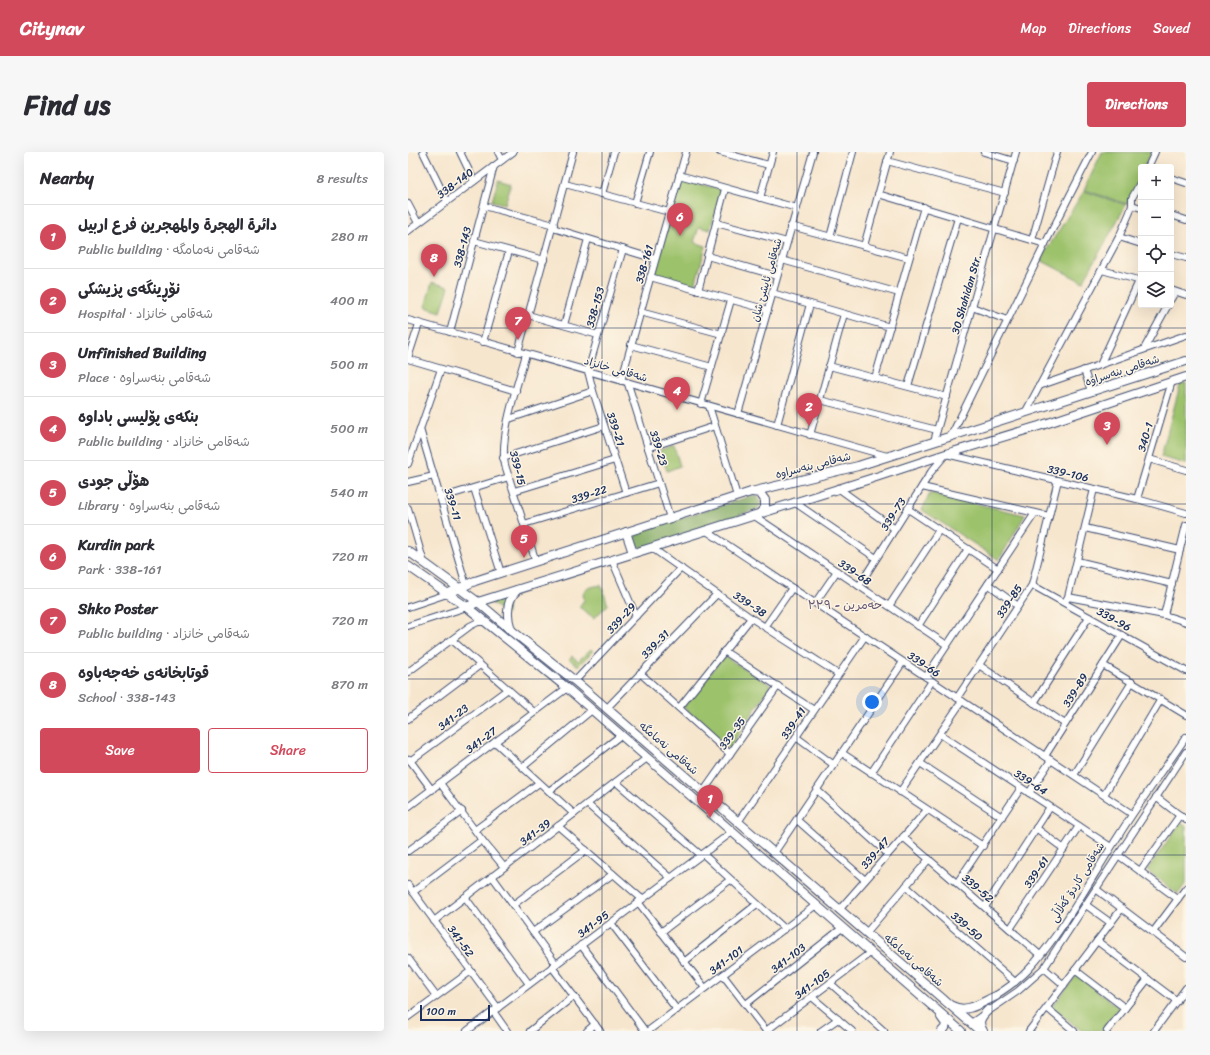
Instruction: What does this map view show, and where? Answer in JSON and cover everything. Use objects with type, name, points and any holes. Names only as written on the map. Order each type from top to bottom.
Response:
[{"type":"main road","name":"شەقامی بنەسراوە","points":[[447,594],[462,586],[737,496],[858,466],[1186,361]]},
{"type":"main road","points":[[467,607],[478,602],[705,530],[1039,426],[1186,377]]},
{"type":"main road","points":[[750,492],[758,492],[763,495],[765,500],[765,508],[756,514]]},
{"type":"main road","points":[[626,532],[633,553]]},
{"type":"main road","name":"شەقامی نەمامگە","points":[[408,551],[424,563],[462,586],[478,602],[511,630],[607,708],[943,1000],[981,1031]]},
{"type":"main road","name":"شەقامی نەمامگە","points":[[408,566],[467,607],[567,688],[960,1031]]},
{"type":"main road","points":[[511,630],[509,622],[509,601],[511,596],[518,590]]},
{"type":"main road","points":[[708,812],[716,803]]},
{"type":"main road","points":[[791,883],[798,874]]},
{"type":"main road","points":[[912,989],[924,1003],[946,1023],[946,1028],[943,1031]]},
{"type":"main road","points":[[943,1000],[954,1007],[965,1009],[996,996]]},
{"type":"main road","points":[[981,1031],[980,1020],[988,1010]]},
{"type":"main road","points":[[943,1031],[963,1017]]},
{"type":"main road","points":[[960,1031],[971,1023]]},
{"type":"street","points":[[423,152],[447,202]]},
{"type":"street","points":[[460,152],[474,181]]},
{"type":"street","points":[[498,152],[502,160]]},
{"type":"street","name":"338-140","points":[[408,231],[513,152]]},
{"type":"street","points":[[518,352],[573,152]]},
{"type":"street","points":[[602,194],[614,152]]},
{"type":"street","points":[[635,203],[650,152]]},
{"type":"street","name":"338-161","points":[[621,381],[686,152]]},
{"type":"street","points":[[720,152],[769,165]]},
{"type":"street","points":[[760,198],[773,152]]},
{"type":"street","name":"شەقامی ئایشێ شان","points":[[738,414],[813,152]]},
{"type":"street","points":[[830,237],[853,152]]},
{"type":"street","points":[[864,246],[890,152]]},
{"type":"street","points":[[984,152],[1014,161]]},
{"type":"street","name":"30 Shahidan Str.","points":[[934,441],[1016,152]]},
{"type":"street","points":[[1032,240],[1057,152]]},
{"type":"street","points":[[951,436],[1091,152]]},
{"type":"street","points":[[1149,164],[1155,152]]},
{"type":"street","points":[[887,161],[1005,193]]},
{"type":"street","name":"338-143","points":[[450,332],[494,166]]},
{"type":"street","points":[[679,175],[797,208]]},
{"type":"street","points":[[1174,179],[1186,183]]},
{"type":"street","points":[[565,184],[669,212]]},
{"type":"street","points":[[1025,413],[1102,270],[1132,205],[1132,198],[1138,187]]},
{"type":"street","points":[[698,290],[725,189]]},
{"type":"street","points":[[878,194],[1045,244]]},
{"type":"street","points":[[408,204],[418,223]]},
{"type":"street","points":[[1132,205],[1138,207]]},
{"type":"street","points":[[484,206],[553,226],[588,239],[655,259]]},
{"type":"street","points":[[875,378],[924,207]]},
{"type":"street","points":[[1174,216],[1186,220]]},
{"type":"street","points":[[908,386],[958,218]]},
{"type":"street","points":[[716,223],[787,242]]},
{"type":"street","points":[[792,226],[909,258]]},
{"type":"street","points":[[1118,237],[1138,243]]},
{"type":"street","points":[[564,325],[588,239]]},
{"type":"street","points":[[474,241],[544,260]]},
{"type":"street","name":"338-153","points":[[588,371],[623,249]]},
{"type":"street","points":[[483,342],[509,251]]},
{"type":"street","points":[[1174,255],[1186,258]]},
{"type":"street","points":[[707,256],[778,276]]},
{"type":"street","points":[[782,260],[899,293]]},
{"type":"street","points":[[1102,270],[1138,280]]},
{"type":"street","points":[[650,277],[768,310]]},
{"type":"street","points":[[1100,365],[1138,285]]},
{"type":"street","points":[[1174,291],[1186,295]]},
{"type":"street","points":[[772,293],[890,327]]},
{"type":"street","points":[[701,404],[732,300]]},
{"type":"street","points":[[776,425],[810,304]]},
{"type":"street","points":[[972,307],[1008,320]]},
{"type":"street","points":[[1144,350],[1166,308]]},
{"type":"street","points":[[640,312],[722,334]]},
{"type":"street","points":[[810,435],[844,314]]},
{"type":"street","points":[[528,315],[598,335]]},
{"type":"street","name":"شەقامی خانزاد","points":[[408,320],[588,371],[628,384],[888,456]]},
{"type":"street","points":[[420,324],[408,359],[516,391]]},
{"type":"street","points":[[1039,386],[1186,335]]},
{"type":"street","points":[[631,345],[712,367]]},
{"type":"street","name":"339-15","points":[[526,354],[509,419],[503,458],[536,562]]},
{"type":"street","points":[[830,366],[946,396]]},
{"type":"street","points":[[408,464],[441,369]]},
{"type":"street","points":[[1084,370],[1091,391]]},
{"type":"street","name":"339-21","points":[[588,371],[626,493]]},
{"type":"street","name":"340-1","points":[[1137,499],[1172,381]]},
{"type":"street","name":"339-23","points":[[628,384],[670,518]]},
{"type":"street","points":[[509,419],[593,391]]},
{"type":"street","points":[[820,400],[937,430]]},
{"type":"street","points":[[709,406],[737,496]]},
{"type":"street","points":[[503,458],[604,426]]},
{"type":"street","points":[[648,448],[716,426]]},
{"type":"street","name":"339-11","points":[[420,429],[440,498],[462,586]]},
{"type":"street","name":"339-106","points":[[946,454],[1137,499],[1186,513]]},
{"type":"street","name":"339-73","points":[[859,586],[931,472],[946,454]]},
{"type":"street","points":[[1149,459],[1186,470]]},
{"type":"street","points":[[514,491],[615,460]]},
{"type":"street","points":[[408,482],[434,476]]},
{"type":"street","points":[[440,498],[509,477]]},
{"type":"street","name":"339-85","points":[[900,792],[940,734],[978,665],[1032,584],[1058,480]]},
{"type":"street","name":"339-22","points":[[524,524],[659,483]]},
{"type":"street","points":[[922,487],[1049,516]]},
{"type":"street","points":[[474,488],[501,573]]},
{"type":"street","points":[[838,488],[895,530]]},
{"type":"street","points":[[1065,603],[1068,597],[1094,489]]},
{"type":"street","points":[[794,502],[876,558]]},
{"type":"street","points":[[408,508],[424,563]]},
{"type":"street","points":[[908,509],[998,569]]},
{"type":"street","points":[[926,677],[1035,513]]},
{"type":"street","name":"339-68","points":[[756,514],[947,645]]},
{"type":"street","points":[[1164,615],[1186,525]]},
{"type":"street","points":[[1085,528],[1180,550]]},
{"type":"street","name":"339-66","points":[[705,530],[1132,814]]},
{"type":"street","points":[[889,606],[939,530]]},
{"type":"street","name":"339-38","points":[[652,548],[751,618],[838,674]]},
{"type":"street","points":[[918,626],[968,549]]},
{"type":"street","points":[[612,560],[636,616]]},
{"type":"street","points":[[1077,561],[1172,584]]},
{"type":"street","name":"339-29","points":[[575,681],[681,568]]},
{"type":"street","points":[[815,603],[837,571]]},
{"type":"street","points":[[988,584],[1018,606]]},
{"type":"street","name":"339-96","points":[[1032,584],[1186,671]]},
{"type":"street","points":[[765,627],[792,588]]},
{"type":"street","points":[[408,606],[447,594]]},
{"type":"street","name":"339-31","points":[[607,708],[717,594]]},
{"type":"street","points":[[1068,597],[1164,615],[1186,622]]},
{"type":"street","points":[[408,626],[467,607]]},
{"type":"street","points":[[1034,703],[1089,617]]},
{"type":"street","points":[[679,708],[751,618]]},
{"type":"street","points":[[408,672],[470,626],[478,622],[484,622]]},
{"type":"street","name":"339-89","points":[[1045,756],[1122,635]]},
{"type":"street","name":"339-41","points":[[738,822],[864,636]]},
{"type":"street","points":[[452,640],[534,712]]},
{"type":"street","points":[[724,651],[814,710]]},
{"type":"street","points":[[774,853],[903,662]]},
{"type":"street","points":[[408,719],[480,665]]},
{"type":"street","points":[[978,665],[1065,724]]},
{"type":"street","points":[[1102,665],[1186,715]]},
{"type":"street","points":[[640,673],[730,754]]},
{"type":"street","points":[[871,773],[932,681]]},
{"type":"street","points":[[1074,775],[1132,682]]},
{"type":"street","name":"339-35","points":[[703,792],[778,686]]},
{"type":"street","name":"341-27","points":[[408,807],[567,688]]},
{"type":"street","name":"341-23","points":[[409,760],[508,689]]},
{"type":"street","points":[[1104,795],[1161,699]]},
{"type":"street","points":[[523,767],[592,710]]},
{"type":"street","name":"339-64","points":[[940,734],[1111,847]]},
{"type":"street","points":[[549,791],[621,735]]},
{"type":"street","points":[[796,737],[834,765]]},
{"type":"street","name":"شەقامی کاردۆ گەڵاڵی","points":[[963,1017],[1015,982],[1028,970],[1040,955],[1068,917],[1132,814],[1186,737]]},
{"type":"street","points":[[495,742],[574,814]]},
{"type":"street","name":"شەقامی کاردۆ گەڵاڵی","points":[[971,1023],[1018,991],[1044,968],[1186,752]]},
{"type":"street","points":[[842,754],[983,846]]},
{"type":"street","name":"341-39","points":[[434,921],[647,758]]},
{"type":"street","points":[[409,760],[432,790]]},
{"type":"street","points":[[1029,792],[1051,760]]},
{"type":"street","points":[[920,763],[1002,817]]},
{"type":"street","points":[[1163,771],[1170,776]]},
{"type":"street","points":[[616,782],[702,855],[784,929]]},
{"type":"street","points":[[440,783],[504,867]]},
{"type":"street","points":[[475,830],[539,783]]},
{"type":"street","points":[[957,883],[1021,788]]},
{"type":"street","points":[[817,790],[888,854]]},
{"type":"street","points":[[1140,871],[1184,818],[1156,797]]},
{"type":"street","points":[[587,804],[671,878]]},
{"type":"street","points":[[985,907],[1050,807]]},
{"type":"street","name":"339-47","points":[[839,910],[927,810]]},
{"type":"street","points":[[408,851],[462,811]]},
{"type":"street","points":[[797,820],[865,880]]},
{"type":"street","points":[[558,826],[613,874],[640,901],[661,932],[705,988]]},
{"type":"street","name":"339-61","points":[[1010,929],[1079,826]]},
{"type":"street","points":[[1036,828],[1064,848]]},
{"type":"street","name":"341-95","points":[[467,1031],[732,832]]},
{"type":"street","name":"339-52","points":[[903,837],[1040,955]]},
{"type":"street","points":[[413,892],[482,840]]},
{"type":"street","points":[[513,905],[586,850]]},
{"type":"street","points":[[1118,855],[1178,899]]},
{"type":"street","points":[[866,933],[929,859]]},
{"type":"street","points":[[533,932],[613,874]]},
{"type":"street","points":[[492,876],[533,932],[574,996],[600,1031]]},
{"type":"street","points":[[661,932],[730,880]]},
{"type":"street","name":"341-52","points":[[408,886],[471,971],[496,1009],[507,1031]]},
{"type":"street","name":"339-50","points":[[906,886],[1015,982]]},
{"type":"street","points":[[1153,932],[1186,888]]},
{"type":"street","points":[[1096,889],[1185,954]]},
{"type":"street","points":[[465,897],[529,984]]},
{"type":"street","points":[[684,962],[757,904]]},
{"type":"street","name":"341-101","points":[[648,1031],[816,905]]},
{"type":"street","points":[[1086,905],[1111,923]]},
{"type":"street","points":[[1029,1031],[1122,908]]},
{"type":"street","points":[[611,923],[677,1010]]},
{"type":"street","name":"341-103","points":[[746,1004],[842,928]]},
{"type":"street","points":[[1097,941],[1177,1001]]},
{"type":"street","points":[[581,945],[645,1031]]},
{"type":"street","name":"341-105","points":[[766,1031],[870,953]]},
{"type":"street","points":[[408,958],[436,996]]},
{"type":"street","points":[[1044,968],[1064,985]]},
{"type":"street","points":[[1075,970],[1125,1008]]},
{"type":"street","points":[[408,1017],[471,971]]},
{"type":"street","points":[[724,975],[766,1031]]},
{"type":"street","points":[[1107,1031],[1148,979]]},
{"type":"street","points":[[830,983],[884,1031]]},
{"type":"street","points":[[1154,1031],[1186,988]]},
{"type":"street","points":[[530,1031],[574,996]]},
{"type":"street","points":[[812,997],[852,1031]]},
{"type":"street","points":[[1047,1008],[1074,1031]]},
{"type":"street","points":[[821,1031],[838,1019]]},
{"type":"street","points":[[587,1031],[595,1024]]},
{"type":"green space","points":[[1102,152],[1152,152],[1146,164],[1138,164],[1138,180],[1127,204],[1084,190]]},
{"type":"green space","points":[[681,179],[722,190],[710,230],[699,227],[694,242],[706,246],[695,285],[654,274]]},
{"type":"green space","points":[[498,180],[511,184],[505,204],[492,201]]},
{"type":"green space","points":[[1084,191],[1126,205],[1083,282],[1040,260]]},
{"type":"green space","points":[[432,282],[449,287],[441,312],[425,307]]},
{"type":"green space","points":[[1186,383],[1186,464],[1161,457],[1180,385]]},
{"type":"green space","points":[[674,446],[680,466],[667,471],[660,451]]},
{"type":"green space","points":[[930,493],[1025,515],[999,560],[922,510]]},
{"type":"green space","points":[[751,496],[758,497],[761,505],[753,511],[742,514],[730,520],[640,548],[635,542],[635,538],[639,532]]},
{"type":"green space","points":[[601,585],[608,605],[594,618],[579,607],[584,600],[583,594],[586,590],[590,587]]},
{"type":"green space","points":[[508,597],[507,614],[492,604],[493,601]]},
{"type":"green space","points":[[591,649],[593,651],[578,666],[569,659],[572,656],[578,661]]},
{"type":"green space","points":[[724,656],[771,685],[729,749],[683,707]]},
{"type":"green space","points":[[1181,822],[1186,826],[1186,883],[1178,894],[1147,870]]},
{"type":"green space","points":[[1077,975],[1119,1008],[1101,1031],[1082,1031],[1052,1007]]},
{"type":"place","name":"Kurdin park","points":[[680,236]]},
{"type":"place","name":"قوتابخانەی خەجەباوە","points":[[434,277]]},
{"type":"place","name":"Shko Poster","points":[[518,340]]},
{"type":"place","name":"بنکەی پۆلیسی باداوە","points":[[677,410]]},
{"type":"place","name":"نۆڕینگەی پزیشکی","points":[[809,426]]},
{"type":"place","name":"Unfinished Building","points":[[1107,445]]},
{"type":"place","name":"هۆڵی جودی","points":[[524,558]]},
{"type":"place","name":"دائرة الهجرة والمهجرين فرع اربيل","points":[[710,818]]},
{"type":"district","name":"حەمرین - ٣٣٩","points":[[845,605]]}]
